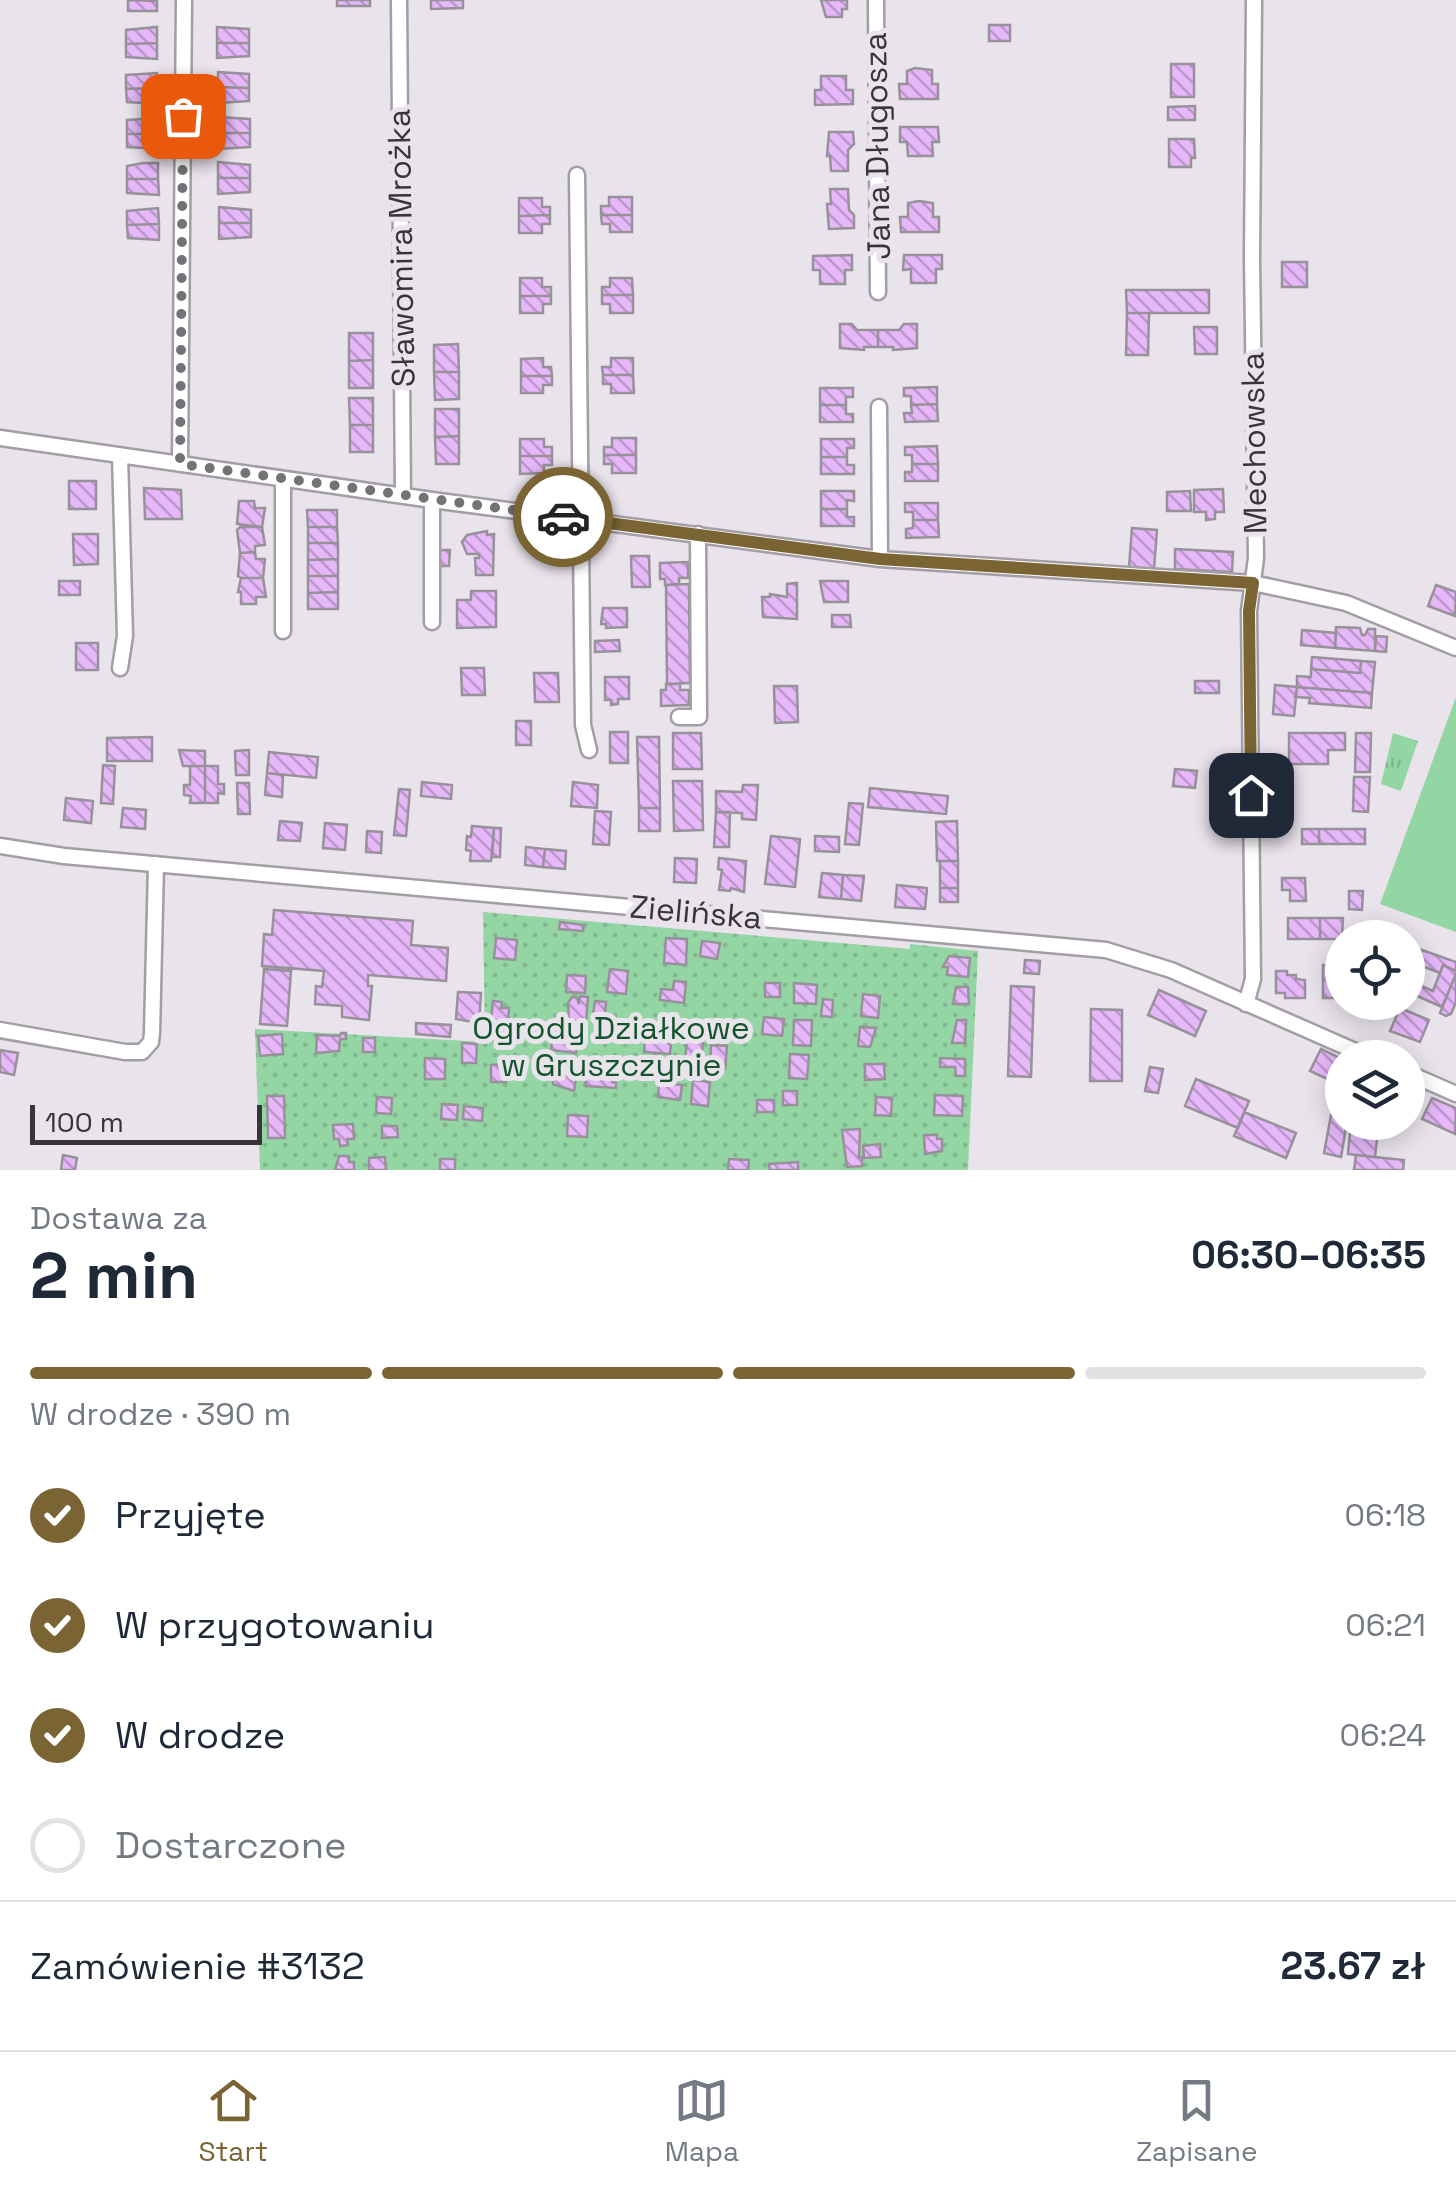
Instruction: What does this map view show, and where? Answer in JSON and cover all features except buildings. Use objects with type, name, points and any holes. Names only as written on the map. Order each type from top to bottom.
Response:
[{"type":"street","points":[[180,464],[184,0]]},
{"type":"street","name":"Sławomira Mrożka","points":[[398,0],[402,496]]},
{"type":"street","name":"Jana Długosza","points":[[876,0],[878,292]]},
{"type":"street","name":"Mechowska","points":[[1246,1004],[1253,979],[1249,611],[1256,558],[1254,0]]},
{"type":"street","points":[[577,175],[583,725],[590,750]]},
{"type":"street","points":[[879,407],[880,559]]},
{"type":"street","points":[[0,438],[880,559],[1253,583],[1346,603],[1456,648]]},
{"type":"street","points":[[120,456],[125,636],[120,668]]},
{"type":"street","points":[[283,478],[283,631]]},
{"type":"street","points":[[432,500],[432,622]]},
{"type":"street","points":[[679,717],[699,717],[698,534]]},
{"type":"street","name":"Zielińska","points":[[0,846],[156,864],[1106,950],[1148,961],[1329,1040]]},
{"type":"street","points":[[0,1030],[125,1052],[142,1052],[146,1048],[152,1033],[156,864]]},
{"type":"street","points":[[1425,1080],[1456,1094]]},
{"type":"green space","points":[[1456,697],[1456,932],[1380,904]]},
{"type":"green space","points":[[1393,733],[1418,741],[1401,791],[1381,784]]},
{"type":"green space","name":"Ogrody Działkowe w Gruszczynie","points":[[483,912],[910,949],[910,944],[978,951],[968,1170],[260,1170],[255,1029],[485,1042]]},
{"type":"way so far","points":[[183,116],[180,464],[563,517]]},
{"type":"route","points":[[563,517],[880,559],[1253,583],[1249,611],[1251,795]]}]
